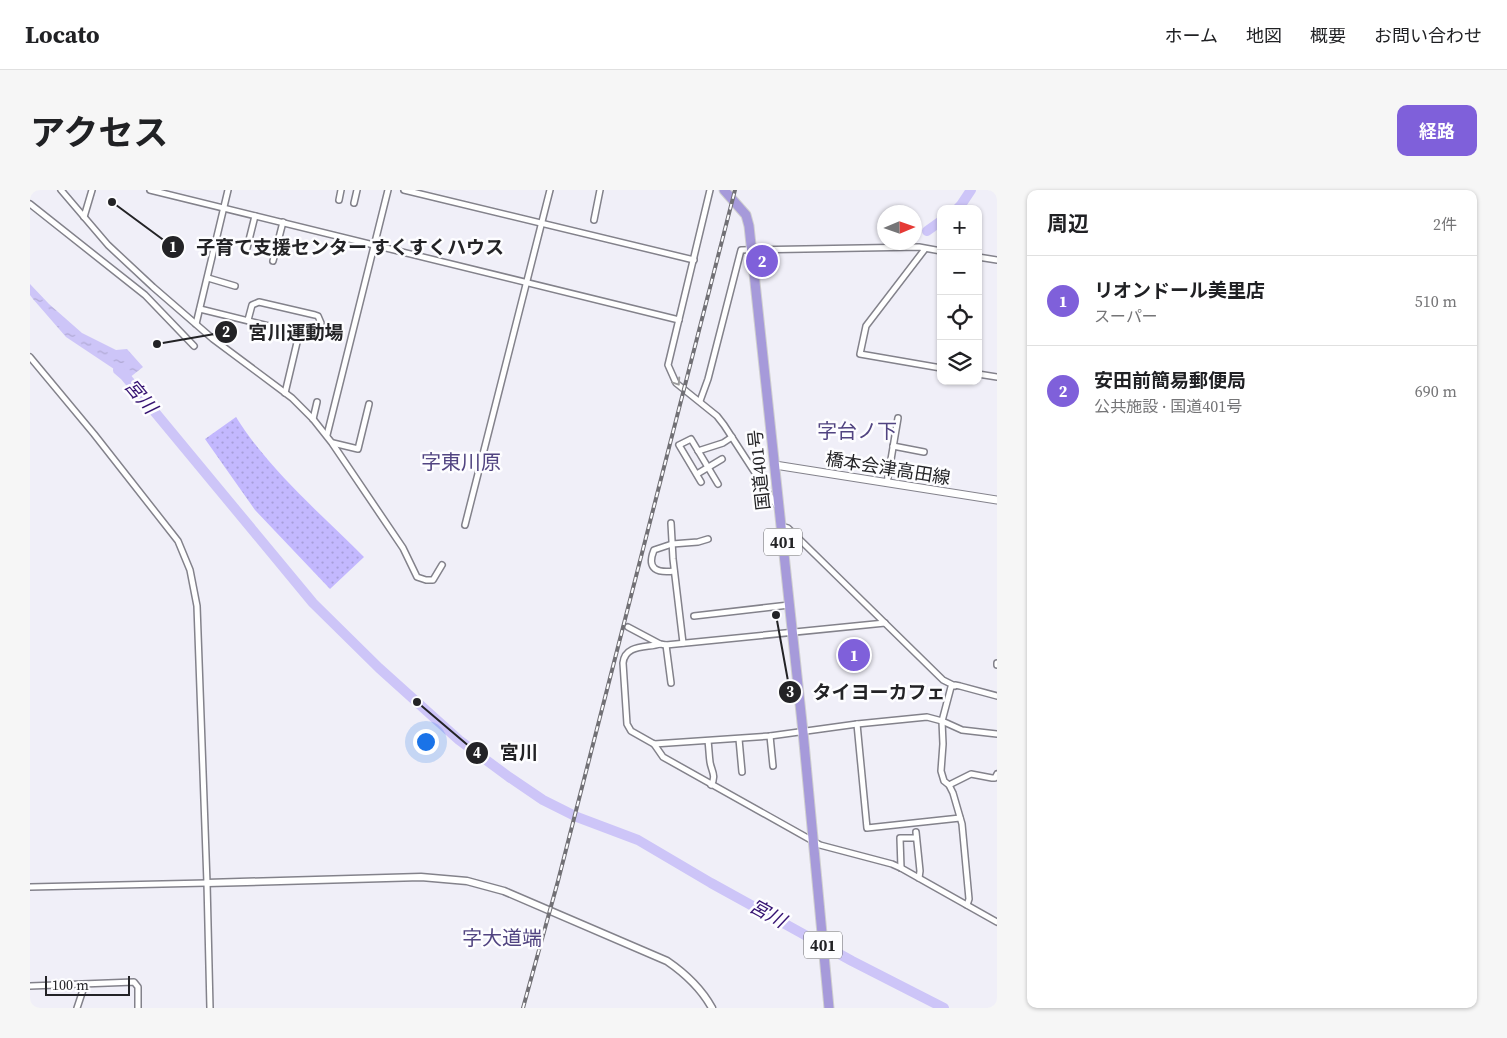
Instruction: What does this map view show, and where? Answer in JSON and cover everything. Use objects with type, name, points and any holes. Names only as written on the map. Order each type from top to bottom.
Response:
[{"type":"highway","name":"国道401号","points":[[724,190],[748,220],[775,465],[829,1008]]},
{"type":"main road","name":"橋本会津高田線","points":[[775,465],[997,500]]},
{"type":"street","points":[[61,190],[122,259],[213,339],[285,393],[313,419],[327,435],[403,548],[418,576],[426,580],[434,580],[442,565]]},
{"type":"street","points":[[84,218],[92,190]]},
{"type":"street","points":[[150,190],[679,320]]},
{"type":"street","points":[[196,324],[228,190]]},
{"type":"street","points":[[339,200],[341,190]]},
{"type":"street","points":[[354,203],[357,190]]},
{"type":"street","points":[[327,435],[388,190]]},
{"type":"street","points":[[404,190],[694,260]]},
{"type":"street","points":[[466,525],[550,190]]},
{"type":"street","points":[[594,220],[600,190]]},
{"type":"street","points":[[710,190],[668,365],[676,383],[716,416],[732,437],[776,505],[779,506]]},
{"type":"street","points":[[30,204],[145,295],[194,346]]},
{"type":"street","points":[[248,248],[255,216]]},
{"type":"street","points":[[274,260],[284,222]]},
{"type":"street","points":[[700,401],[708,379],[740,252],[743,249],[919,247],[937,250]]},
{"type":"street","points":[[925,249],[866,326],[860,354],[937,367]]},
{"type":"street","points":[[982,258],[997,260]]},
{"type":"street","points":[[208,278],[236,286]]},
{"type":"street","points":[[200,309],[318,338],[321,323],[318,316],[259,302],[252,305],[248,320]]},
{"type":"street","points":[[285,393],[299,334]]},
{"type":"street","points":[[30,357],[94,434],[178,541],[190,570],[197,606],[210,1008]]},
{"type":"street","points":[[982,375],[997,378]]},
{"type":"street","points":[[313,419],[317,402]]},
{"type":"street","points":[[332,443],[358,449],[369,404]]},
{"type":"street","points":[[887,483],[898,418]]},
{"type":"street","points":[[698,451],[723,443],[732,437]]},
{"type":"street","points":[[701,482],[679,445],[691,439],[718,484]]},
{"type":"street","points":[[893,446],[924,452]]},
{"type":"street","points":[[697,474],[722,459]]},
{"type":"street","points":[[670,523],[683,643]]},
{"type":"street","points":[[781,526],[788,528],[943,680],[954,686],[997,696]]},
{"type":"street","points":[[674,571],[657,571],[653,563],[652,555],[654,550],[672,544],[698,542],[708,539]]},
{"type":"street","points":[[694,616],[789,605]]},
{"type":"street","points":[[885,623],[634,648],[625,656],[623,663],[627,724],[632,731],[654,744],[663,757],[820,845],[902,868],[997,922]]},
{"type":"street","points":[[628,628],[664,644]]},
{"type":"street","points":[[664,644],[671,683]]},
{"type":"street","points":[[954,686],[951,687],[942,721],[941,771],[944,781],[950,785],[960,818],[969,899],[967,905]]},
{"type":"street","points":[[654,744],[740,739],[927,717],[962,730],[997,734]]},
{"type":"street","points":[[857,724],[867,828],[960,818]]},
{"type":"street","points":[[770,736],[773,766]]},
{"type":"street","points":[[740,739],[742,772]]},
{"type":"street","points":[[708,741],[710,765],[714,772],[714,782],[711,785]]},
{"type":"street","points":[[950,785],[971,774],[992,778],[995,778],[997,774]]},
{"type":"street","points":[[902,868],[900,838],[916,835],[919,878]]},
{"type":"street","points":[[30,888],[421,877],[467,881],[504,891],[666,961],[695,983],[712,1008]]},
{"type":"street","points":[[30,986],[134,982],[138,987],[138,1008]]},
{"type":"street","points":[[77,1008],[85,984]]},
{"type":"shaded area","points":[[236,417],[279,473],[364,557],[330,589],[255,510],[205,439]]},
{"type":"water","points":[[30,284],[49,304],[82,333],[116,350],[127,349],[143,367],[124,382],[117,371],[66,337],[30,295]]},
{"type":"waterway","points":[[961,205],[971,190]]},
{"type":"waterway","points":[[927,231],[937,224]]},
{"type":"waterway","name":"宮川","points":[[118,370],[125,376],[313,603],[379,668],[459,740],[543,800],[577,817],[638,840],[711,883],[852,961],[944,1008]]},
{"type":"railway","points":[[523,1008],[558,881],[735,190]]},
{"type":"place","name":"子育て支援センター すくすくハウス","points":[[112,202]]},
{"type":"place","name":"安田前簡易郵便局","points":[[762,261]]},
{"type":"place","name":"宮川運動場","points":[[157,344]]},
{"type":"place","name":"タイヨーカフェ","points":[[776,615]]},
{"type":"place","name":"リオンドール美里店","points":[[854,655]]},
{"type":"place","name":"宮川","points":[[417,702]]},
{"type":"district","name":"字台ノ下","points":[[857,431]]},
{"type":"district","name":"字東川原","points":[[461,462]]},
{"type":"district","name":"字大道端","points":[[502,938]]}]
